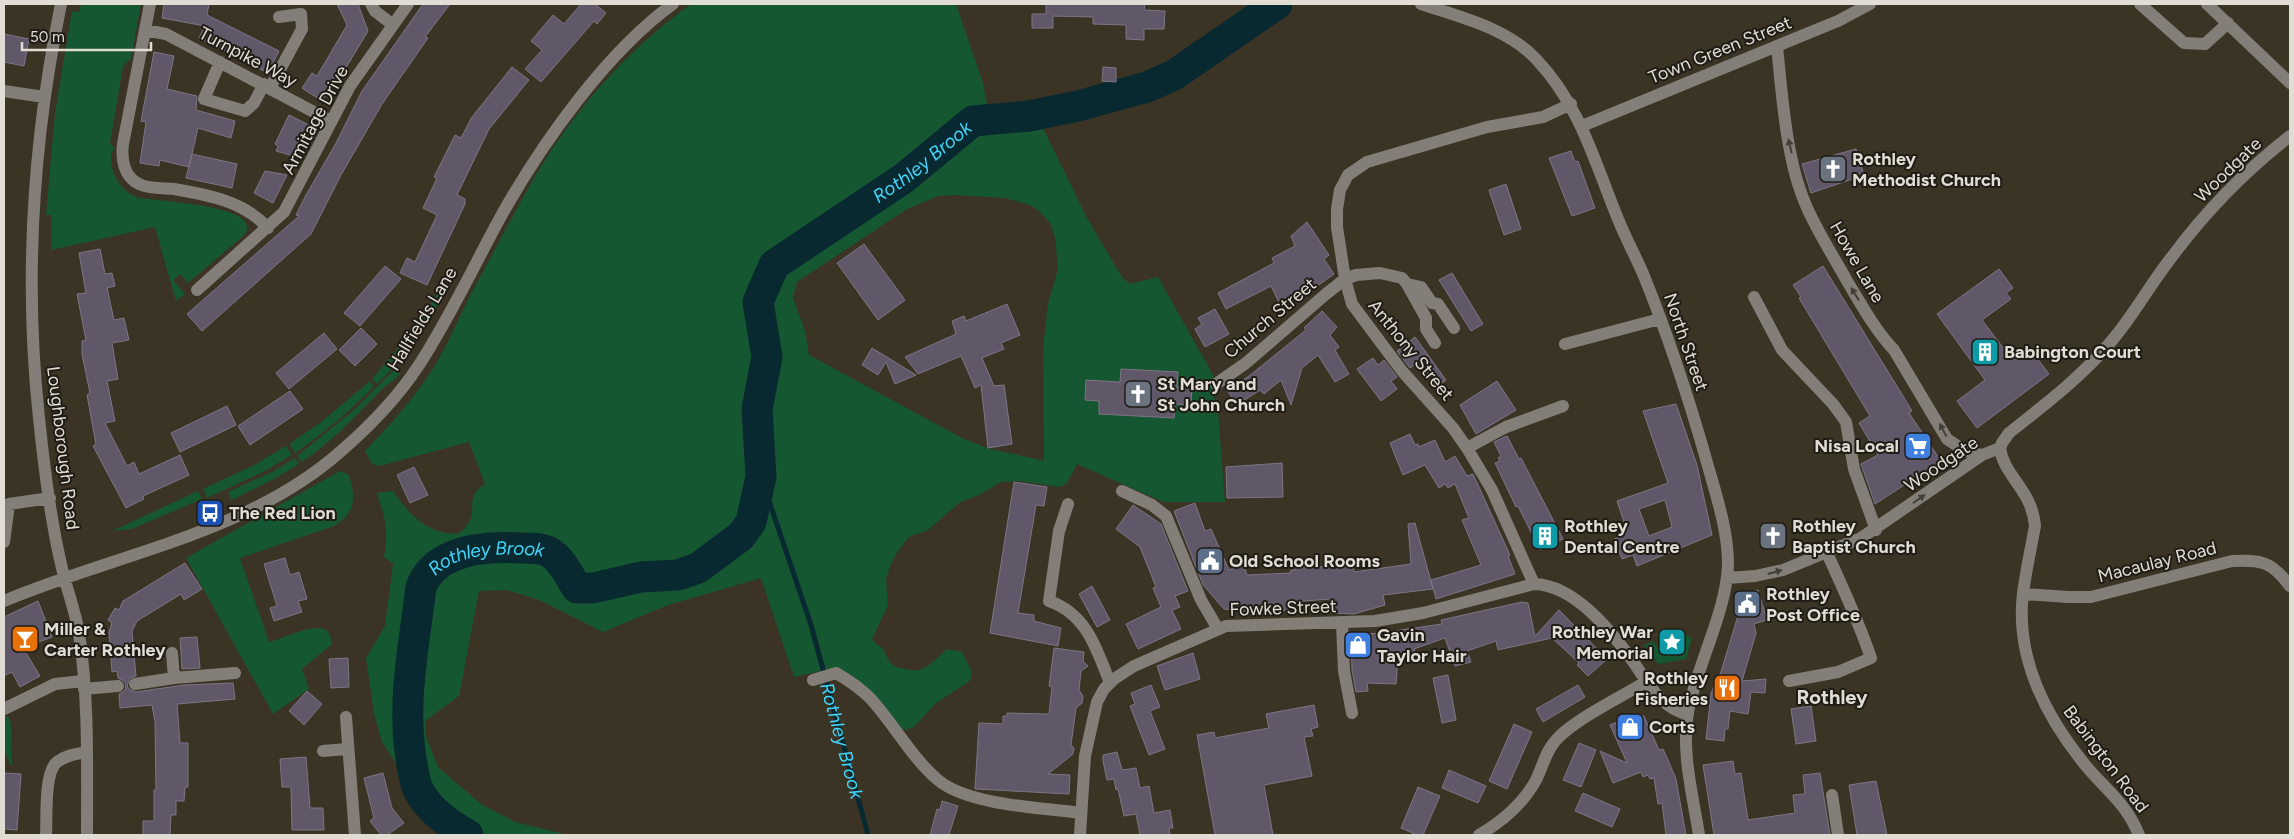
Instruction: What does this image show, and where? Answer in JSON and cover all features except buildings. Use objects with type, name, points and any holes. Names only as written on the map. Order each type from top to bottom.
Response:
[{"type":"street","name":"Loughborough Road","points":[[61,4],[44,97],[33,218],[32,330],[39,420],[50,498],[64,577],[77,624],[84,685],[88,752],[88,835]]},
{"type":"street","points":[[150,4],[122,151],[122,160],[127,172],[132,179],[141,185],[206,196],[242,206],[254,214],[268,228]]},
{"type":"street","points":[[371,4],[375,12],[393,25]]},
{"type":"street","name":"Armitage Drive","points":[[197,290],[268,228],[290,204],[350,86],[408,4]]},
{"type":"street","name":"Hallfields Lane","points":[[4,601],[64,577],[171,541],[254,508],[304,479],[354,440],[418,366],[506,208],[557,128],[620,53],[653,19],[673,4]]},
{"type":"street","points":[[1421,4],[1497,32],[1517,43],[1548,72],[1571,104],[1582,126]]},
{"type":"street","name":"Town Green Street","points":[[1582,126],[1838,21],[1870,4]]},
{"type":"street","points":[[2140,4],[2184,43],[2205,44],[2228,23]]},
{"type":"street","points":[[2207,4],[2290,83]]},
{"type":"street","points":[[220,62],[204,100],[245,112],[267,86],[302,29],[301,14],[279,17]]},
{"type":"street","name":"Turnpike Way","points":[[145,30],[166,34],[331,121]]},
{"type":"street","name":"Howe Lane","points":[[1777,46],[1789,140],[1802,193],[1815,224],[1858,299],[1884,340],[1894,350],[1947,439],[1966,452],[1982,455]]},
{"type":"street","points":[[4,92],[44,97]]},
{"type":"street","name":"Anthony Street","points":[[1534,584],[1492,490],[1467,448],[1453,428],[1402,371],[1358,315],[1348,295],[1337,227],[1337,209],[1340,190],[1348,175],[1354,169],[1374,159],[1487,126],[1543,117],[1571,104]]},
{"type":"street","name":"North Street","points":[[1582,126],[1660,319],[1699,434],[1721,513],[1728,549],[1727,578],[1688,714],[1688,757],[1699,835]]},
{"type":"street","name":"Woodgate","points":[[1727,578],[1767,574],[1800,564],[1876,530],[1982,455],[2000,448],[2009,433],[2070,382],[2110,344],[2170,258],[2213,207],[2261,159],[2290,136]]},
{"type":"street","points":[[1345,279],[1356,275],[1380,273],[1396,276],[1407,284],[1420,287],[1432,303],[1438,304],[1454,328]]},
{"type":"street","name":"Church Street","points":[[1216,384],[1246,363],[1345,279]]},
{"type":"street","points":[[1407,284],[1426,318],[1426,329],[1435,343]]},
{"type":"street","points":[[1754,297],[1782,350],[1846,422],[1854,469],[1876,530]]},
{"type":"street","points":[[1565,344],[1660,319]]},
{"type":"street","points":[[1467,448],[1506,427],[1563,406]]},
{"type":"street","name":"Babington Road","points":[[2000,448],[2005,464],[2029,500],[2034,517],[2035,526],[2023,594],[2023,633],[2028,664],[2036,688],[2065,739],[2088,768],[2118,799],[2134,823],[2139,835]]},
{"type":"street","points":[[1122,491],[1152,505],[1166,516],[1201,600],[1218,629]]},
{"type":"street","points":[[4,542],[9,504],[50,498]]},
{"type":"street","points":[[1068,504],[1059,531],[1049,601],[1059,605],[1088,630],[1110,683]]},
{"type":"street","points":[[1789,681],[1831,674],[1871,658],[1860,624],[1851,610],[1827,552]]},
{"type":"street","name":"Macaulay Road","points":[[2023,594],[2068,597],[2091,596],[2232,561],[2255,560],[2267,563],[2278,570],[2290,586]]},
{"type":"street","points":[[1534,584],[1542,584],[1562,592],[1593,614],[1626,651],[1667,706],[1680,713],[1688,714]]},
{"type":"street","name":"Fowke Street","points":[[1080,835],[1082,782],[1088,739],[1097,702],[1110,683],[1134,666],[1218,629],[1234,625],[1342,624],[1404,617],[1534,584]]},
{"type":"street","points":[[1342,624],[1344,671],[1352,713]]},
{"type":"street","points":[[172,653],[174,678]]},
{"type":"street","points":[[135,684],[174,678],[235,673]]},
{"type":"street","points":[[813,680],[836,673],[869,698],[915,756],[939,781],[969,797],[1081,813]]},
{"type":"street","points":[[1479,835],[1501,822],[1525,796],[1535,781],[1551,746],[1558,738],[1576,724],[1648,682]]},
{"type":"street","points":[[4,709],[55,684],[118,686]]},
{"type":"street","points":[[346,717],[355,835]]},
{"type":"street","points":[[323,751],[347,749]]},
{"type":"street","points":[[46,835],[49,775],[55,763],[67,756],[88,752]]},
{"type":"street","points":[[1832,795],[1838,835]]},
{"type":"green space","points":[[81,4],[141,4],[131,59],[123,66],[110,143],[115,149],[111,153],[111,160],[116,179],[124,189],[136,197],[204,206],[225,211],[240,217],[247,226],[242,237],[188,283],[180,274],[173,280],[185,294],[176,301],[155,227],[51,250],[51,215],[46,215],[55,113],[72,11],[79,12]]},
{"type":"green space","points":[[691,4],[956,4],[982,80],[992,128],[1040,122],[1087,218],[1122,277],[1130,284],[1158,277],[1213,375],[1219,389],[1213,394],[1218,410],[1225,502],[1163,502],[1077,464],[1067,483],[1060,487],[1019,481],[1001,482],[979,495],[959,503],[928,530],[909,537],[896,554],[889,569],[886,580],[888,605],[872,639],[883,649],[891,663],[897,667],[918,670],[928,666],[947,649],[962,652],[972,672],[970,681],[936,703],[914,727],[905,730],[898,727],[846,676],[829,669],[794,677],[761,578],[668,605],[603,632],[539,600],[506,590],[479,591],[459,696],[425,721],[426,736],[438,767],[481,804],[515,822],[568,835],[452,835],[435,822],[382,742],[374,713],[366,658],[385,626],[393,564],[384,557],[385,524],[377,493],[393,491],[406,508],[428,527],[437,531],[458,534],[470,519],[474,496],[485,484],[469,442],[379,466],[372,464],[365,451],[404,408],[437,362],[529,187],[562,135],[621,64],[666,23]],"holes":[[[938,196],[1005,198],[1030,205],[1040,212],[1050,223],[1055,237],[1058,269],[1048,304],[1043,349],[1044,461],[987,448],[962,438],[809,355],[805,331],[793,298],[797,282],[907,209]]]},
{"type":"green space","points":[[440,290],[445,292],[423,329],[397,363],[377,384],[372,379],[408,336]]},
{"type":"green space","points":[[395,369],[400,374],[398,376],[380,391],[333,438],[302,462],[297,456],[355,409]]},
{"type":"green space","points":[[370,381],[374,386],[356,404],[295,453],[289,444],[320,423]]},
{"type":"green space","points":[[286,446],[292,455],[265,471],[207,498],[203,489],[254,465]]},
{"type":"green space","points":[[295,458],[299,464],[232,500],[228,492],[272,472]]},
{"type":"green space","points":[[340,471],[349,475],[353,491],[352,504],[347,516],[334,526],[240,558],[269,642],[307,629],[321,628],[326,630],[332,642],[302,669],[309,689],[273,714],[186,558]]},
{"type":"green space","points":[[198,491],[202,499],[132,529],[112,531]]},
{"type":"green space","points":[[1680,633],[1692,638],[1686,659],[1658,664],[1644,645],[1653,641],[1662,653],[1678,650],[1677,647],[1682,640]]},
{"type":"green space","points":[[7,716],[10,720],[12,731],[11,752],[13,764],[10,765],[4,747],[4,717]]},
{"type":"waterway","name":"Rothley Brook","points":[[468,835],[446,821],[427,804],[417,786],[411,759],[408,694],[421,587],[428,574],[450,557],[464,552],[494,548],[536,548],[549,552],[561,563],[577,588],[593,588],[641,577],[678,575],[698,568],[741,536],[751,522],[761,477],[757,409],[767,357],[758,302],[774,265],[904,178],[973,121],[1029,116],[1078,106],[1147,87],[1174,75],[1277,4]]},
{"type":"waterway","name":"Rothley Brook","points":[[761,477],[811,625],[868,835]]},
{"type":"place","name":"Rothley Methodist Church","points":[[1833,169]]},
{"type":"place","name":"Babington Court","points":[[1985,352]]},
{"type":"place","name":"St Mary and St John Church","points":[[1138,394]]},
{"type":"place","name":"Nisa Local","points":[[1918,446]]},
{"type":"place","name":"The Red Lion","points":[[210,513]]},
{"type":"place","name":"Rothley Dental Centre","points":[[1545,536]]},
{"type":"place","name":"Rothley Baptist Church","points":[[1773,536]]},
{"type":"place","name":"Old School Rooms","points":[[1210,561]]},
{"type":"place","name":"Rothley Post Office","points":[[1747,604]]},
{"type":"place","name":"Miller & Carter Rothley","points":[[25,639]]},
{"type":"place","name":"Rothley War Memorial","points":[[1672,642]]},
{"type":"place","name":"Gavin Taylor Hair","points":[[1358,645]]},
{"type":"place","name":"Rothley Fisheries","points":[[1727,688]]},
{"type":"place","name":"Corts","points":[[1630,727]]},
{"type":"district","name":"Rothley","points":[[1832,697]]}]
